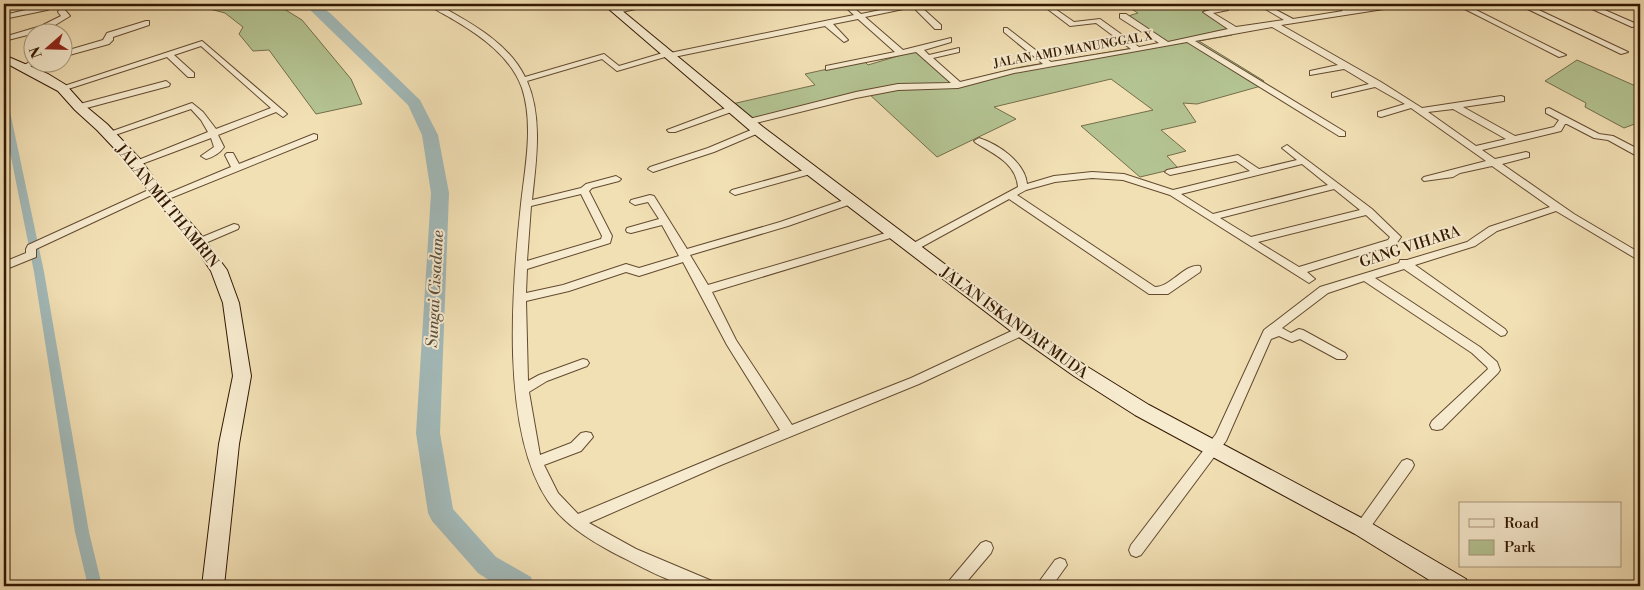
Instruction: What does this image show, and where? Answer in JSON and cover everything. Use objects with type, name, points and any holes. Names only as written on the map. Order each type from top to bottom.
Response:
[{"type":"street","points":[[4,17],[27,12],[33,13],[58,4]]},
{"type":"street","points":[[432,4],[483,36],[514,66],[523,80],[528,100],[532,143],[520,298],[523,389],[532,451],[544,482],[554,498],[576,522],[609,542],[707,586]]},
{"type":"street","points":[[613,7],[655,4]]},
{"type":"street","points":[[845,4],[901,53]]},
{"type":"street","points":[[914,4],[938,27]]},
{"type":"street","points":[[523,80],[604,56],[617,69],[668,55],[919,4]]},
{"type":"street","points":[[1044,4],[1073,24],[1097,21],[1138,50]]},
{"type":"street","points":[[1260,4],[1292,22]]},
{"type":"street","points":[[1335,4],[1350,12]]},
{"type":"street","name":"JALAN AMD MANUNGGAL X","points":[[653,169],[711,150],[753,126],[856,95],[898,87],[958,85],[1049,65],[1138,50],[1235,30],[1403,4]]},
{"type":"street","points":[[1460,4],[1562,55]]},
{"type":"street","points":[[1520,4],[1624,52]]},
{"type":"street","points":[[1585,4],[1635,25]]},
{"type":"street","name":"JALAN ISKANDAR MUDA","points":[[613,7],[731,110],[893,234],[1086,376],[1142,410],[1362,528],[1458,586]]},
{"type":"street","points":[[1225,8],[1207,12],[1235,30]]},
{"type":"street","points":[[4,39],[58,22],[66,16],[62,12]]},
{"type":"street","points":[[1123,16],[1166,44]]},
{"type":"street","points":[[72,52],[106,42],[109,40],[110,34],[146,23]]},
{"type":"street","points":[[828,24],[844,40]]},
{"type":"street","points":[[1273,24],[1412,105],[1565,211],[1640,258]]},
{"type":"street","points":[[1007,30],[1049,65]]},
{"type":"street","points":[[829,68],[901,53],[948,40]]},
{"type":"street","points":[[1190,40],[1342,134]]},
{"type":"street","points":[[62,88],[204,43],[280,112],[214,132],[136,163]]},
{"type":"street","points":[[918,49],[958,85]]},
{"type":"street","points":[[929,58],[956,50]]},
{"type":"street","points":[[168,53],[191,75]]},
{"type":"street","name":"JALAN MH THAMRIN","points":[[4,58],[22,63]]},
{"type":"street","points":[[102,65],[108,74]]},
{"type":"street","points":[[1313,73],[1344,66]]},
{"type":"street","name":"JALAN MH THAMRIN","points":[[40,72],[62,88],[136,163],[158,194],[199,242],[219,270],[231,303],[242,376],[230,444],[213,586]]},
{"type":"street","points":[[79,107],[166,84]]},
{"type":"street","points":[[1335,95],[1378,84]]},
{"type":"street","points":[[1420,111],[1501,99]]},
{"type":"street","points":[[1380,114],[1412,105]]},
{"type":"street","points":[[109,134],[192,106],[201,114],[205,123],[214,132],[219,147],[206,156]]},
{"type":"street","points":[[1455,106],[1513,139]]},
{"type":"street","points":[[672,130],[731,110]]},
{"type":"street","points":[[1549,110],[1597,136],[1610,138],[1640,154]]},
{"type":"street","points":[[1474,149],[1558,129],[1561,122],[1568,121]]},
{"type":"street","points":[[4,266],[32,255],[32,247],[50,238],[158,194],[314,137]]},
{"type":"street","points":[[979,141],[1018,167],[1024,178],[1023,188]]},
{"type":"street","points":[[1287,148],[1368,211],[1396,237],[1395,240],[1299,271]]},
{"type":"street","points":[[230,155],[236,167]]},
{"type":"street","points":[[1427,179],[1526,155]]},
{"type":"street","points":[[1170,172],[1238,158],[1258,172]]},
{"type":"street","points":[[1173,193],[1304,161]]},
{"type":"street","points":[[736,192],[811,170]]},
{"type":"street","points":[[912,248],[1023,188],[1054,179],[1092,175],[1124,177],[1173,193],[1309,279]]},
{"type":"street","points":[[526,204],[584,190],[589,186],[616,179]]},
{"type":"street","points":[[1212,217],[1336,186]]},
{"type":"street","points":[[523,266],[606,241],[607,236],[584,190]]},
{"type":"street","points":[[1011,196],[1152,291],[1164,291],[1196,269]]},
{"type":"street","points":[[635,202],[651,199],[706,290],[731,342],[789,432]]},
{"type":"street","points":[[520,298],[565,288],[626,268],[640,272],[850,200]]},
{"type":"street","points":[[1250,241],[1368,211]]},
{"type":"street","name":"GANG VIHARA","points":[[1269,334],[1314,296],[1324,290],[1368,279],[1404,263],[1471,244],[1493,229],[1565,211]]},
{"type":"street","points":[[631,230],[664,221]]},
{"type":"street","points":[[199,242],[234,226]]},
{"type":"street","points":[[706,290],[893,234]]},
{"type":"street","points":[[1404,263],[1501,332]]},
{"type":"street","points":[[1368,279],[1476,350],[1493,365],[1494,370],[1437,425]]},
{"type":"street","points":[[576,522],[716,461],[915,381],[1022,330]]},
{"type":"street","points":[[1136,550],[1222,452],[1269,334],[1278,331],[1292,338],[1299,333],[1341,356]]},
{"type":"street","points":[[523,389],[543,378],[583,363]]},
{"type":"street","points":[[537,462],[576,447],[586,437]]},
{"type":"street","points":[[1362,528],[1407,465]]},
{"type":"street","points":[[954,586],[986,548]]},
{"type":"street","points":[[1043,586],[1060,565]]},
{"type":"green space","points":[[191,4],[276,4],[302,20],[351,79],[362,104],[316,114],[269,50],[253,51],[239,34],[243,27],[225,13]]},
{"type":"green space","points":[[1123,4],[1194,4],[1235,29],[1232,35],[1199,41],[1264,81],[1261,86],[1197,104],[1183,103],[1196,122],[1161,130],[1186,151],[1167,156],[1178,168],[1140,177],[1081,126],[1153,110],[1111,79],[994,107],[1016,119],[937,157],[868,93],[753,121],[732,104],[815,85],[805,74],[864,61],[868,65],[918,50],[956,83],[1021,67],[1163,43],[1125,17],[1138,13]]},
{"type":"green space","points":[[1577,60],[1640,88],[1640,122],[1624,128],[1585,107],[1586,103],[1545,81]]},
{"type":"waterway","name":"Sungai Cisadane","points":[[310,4],[325,16],[415,103],[430,135],[440,193],[428,433],[441,513],[487,565],[521,586]]},
{"type":"waterway","points":[[4,102],[9,125]]},
{"type":"waterway","points":[[9,127],[39,272],[82,532],[95,586]]}]
